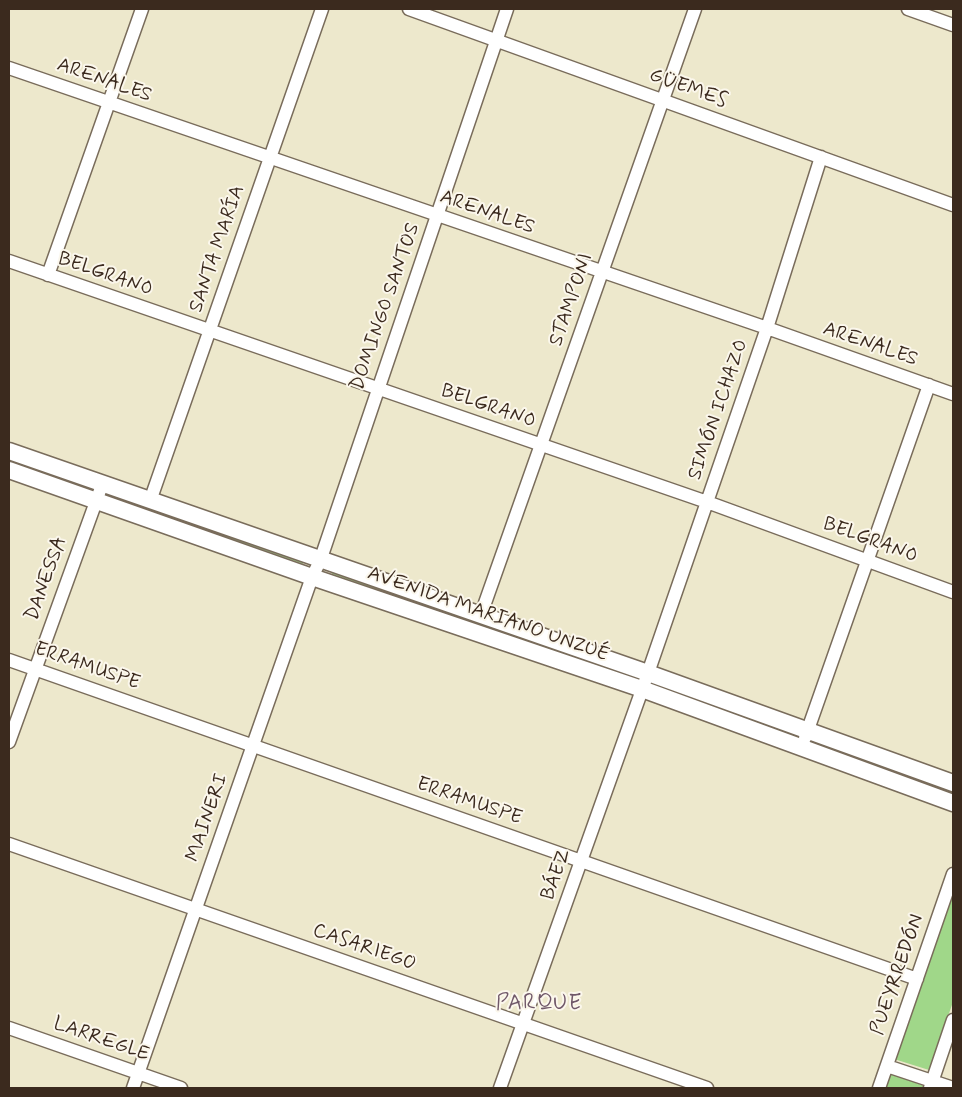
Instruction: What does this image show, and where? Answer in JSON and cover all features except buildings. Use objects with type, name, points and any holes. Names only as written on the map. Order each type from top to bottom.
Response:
[{"type":"main road","name":"AVENIDA MARIANO UNZUÉ","points":[[9,452],[648,673],[953,783]]},
{"type":"main road","name":"AVENIDA MARIANO UNZUÉ","points":[[9,470],[312,577],[642,689],[953,803]]},
{"type":"main road","points":[[203,539],[208,522]]},
{"type":"main road","points":[[443,622],[448,605]]},
{"type":"main road","points":[[503,642],[509,626]]},
{"type":"street","points":[[48,275],[142,9]]},
{"type":"street","name":"SANTA MARÍA","points":[[150,501],[322,9]]},
{"type":"street","name":"GÜEMES","points":[[409,9],[953,205]]},
{"type":"street","name":"DOMINGO SANTOS","points":[[320,561],[507,9]]},
{"type":"street","name":"STAMPONI","points":[[485,603],[695,9]]},
{"type":"street","points":[[908,9],[953,25]]},
{"type":"street","name":"ARENALES","points":[[9,68],[767,328],[953,394]]},
{"type":"street","name":"SIMÓN ICHAZO","points":[[648,673],[767,328],[821,157]]},
{"type":"street","name":"BELGRANO","points":[[9,261],[707,502],[953,592]]},
{"type":"street","points":[[802,748],[929,385]]},
{"type":"street","name":"DANESSA","points":[[9,742],[102,485]]},
{"type":"street","name":"MAINERI","points":[[133,1088],[252,745],[312,577],[320,561]]},
{"type":"street","name":"ERRAMUSPE","points":[[9,660],[917,979]]},
{"type":"street","name":"BÁEZ","points":[[500,1088],[648,673]]},
{"type":"street","name":"CASARIEGO","points":[[9,844],[707,1088]]},
{"type":"street","name":"PUEYRREDÓN","points":[[879,1088],[953,874]]},
{"type":"street","points":[[931,1085],[953,1020]]},
{"type":"street","name":"LARREGLE","points":[[9,1028],[181,1088]]},
{"type":"street","points":[[887,1066],[931,1085],[953,1088]]},
{"type":"green space","points":[[220,533],[303,562],[303,564],[219,535]]},
{"type":"green space","points":[[332,572],[435,608],[434,610],[332,574]]},
{"type":"green space","points":[[514,635],[630,674],[630,676],[513,638]]},
{"type":"green space","points":[[818,743],[953,791],[953,794],[817,745]]},
{"type":"green space","points":[[953,894],[953,1002],[929,1070],[894,1059]]},
{"type":"green space","points":[[891,1073],[924,1086],[923,1088],[885,1088]]},
{"type":"district","name":"PARQUE","points":[[539,1004]]}]
